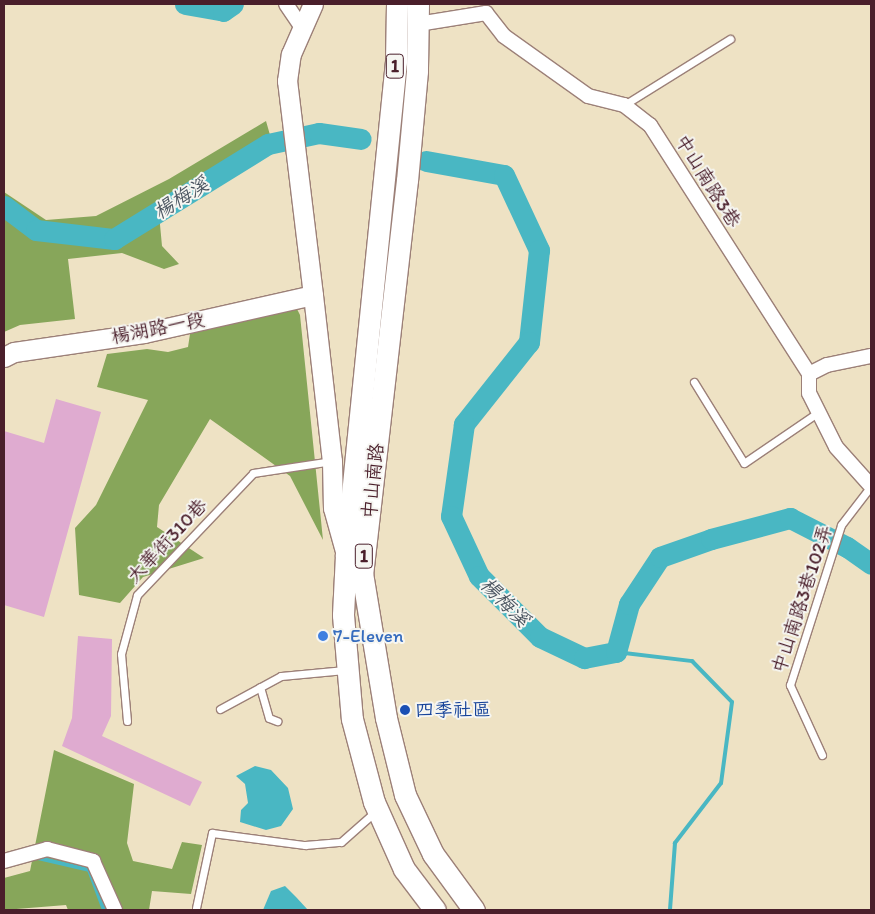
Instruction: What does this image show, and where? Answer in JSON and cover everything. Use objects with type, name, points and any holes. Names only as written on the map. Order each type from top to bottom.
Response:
[{"type":"main road","name":"中山南路","points":[[397,4],[396,61],[346,555],[343,616],[352,719],[378,810],[404,869],[435,910]]},
{"type":"main road","name":"中山南路","points":[[418,14],[407,180],[362,573],[386,718],[405,795],[433,854],[474,910]]},
{"type":"street","points":[[286,4],[301,26]]},
{"type":"street","points":[[313,4],[301,26],[291,54],[288,107],[300,184],[332,461],[333,508],[346,555],[362,573]]},
{"type":"street","name":"中山南路3巷","points":[[418,14],[486,13],[504,36],[588,96],[624,105],[650,125],[808,374],[809,393],[820,410],[836,447],[871,486]]},
{"type":"street","name":"楊湖路一段","points":[[4,357],[14,352],[144,333],[313,295]]},
{"type":"street","points":[[808,374],[827,365],[871,356]]},
{"type":"street","points":[[4,861],[47,849],[93,861],[115,910]]},
{"type":"lane","points":[[624,105],[730,39]]},
{"type":"lane","points":[[694,382],[744,463],[820,410]]},
{"type":"lane","name":"大華街310巷","points":[[127,721],[121,654],[137,595],[253,473],[332,461]]},
{"type":"lane","name":"中山南路3巷102弄","points":[[822,755],[790,685],[841,525],[871,486]]},
{"type":"lane","points":[[220,709],[282,676],[347,670]]},
{"type":"lane","points":[[260,687],[269,718],[277,721]]},
{"type":"lane","points":[[196,908],[212,832],[305,845],[341,842],[378,810]]},
{"type":"green space","points":[[266,121],[270,135],[158,203],[162,246],[179,264],[164,269],[122,253],[68,259],[75,319],[20,325],[4,332],[4,192],[46,220],[96,216],[169,179]]},
{"type":"green space","points":[[287,306],[296,307],[300,315],[323,540],[290,476],[210,419],[159,505],[157,527],[204,558],[143,577],[120,603],[79,595],[75,528],[96,505],[148,400],[97,387],[107,354],[147,349],[168,352],[188,347],[190,334]]},
{"type":"green space","points":[[54,750],[134,784],[127,843],[133,861],[172,869],[182,842],[202,845],[191,894],[152,891],[149,910],[68,910],[66,905],[4,910],[4,878],[30,871]]},
{"type":"water","points":[[255,766],[271,770],[288,788],[293,809],[281,826],[266,830],[240,822],[241,810],[248,803],[245,784],[236,776]]},
{"type":"water","points":[[285,886],[308,910],[263,910],[271,891]]},
{"type":"building","points":[[56,399],[101,412],[44,617],[4,605],[4,431],[44,443]]},
{"type":"building","points":[[78,636],[112,639],[111,716],[102,736],[202,782],[190,806],[62,746],[72,718]]},
{"type":"waterway","points":[[185,4],[223,11],[233,4]]},
{"type":"waterway","name":"楊梅溪","points":[[4,206],[36,230],[114,239],[268,144],[319,133],[361,139]]},
{"type":"waterway","name":"楊梅溪","points":[[426,161],[504,175],[539,250],[529,342],[464,424],[451,516],[479,576],[540,637],[584,658],[616,652],[629,604],[660,557],[711,539],[790,518],[847,547],[871,564]]},
{"type":"waterway","points":[[616,652],[692,661],[732,702],[721,783],[675,843],[670,910]]},
{"type":"waterway","points":[[38,858],[89,870],[104,910]]},
{"type":"place","name":"7-Eleven","points":[[323,636]]},
{"type":"place","name":"四季社區","points":[[405,710]]}]
